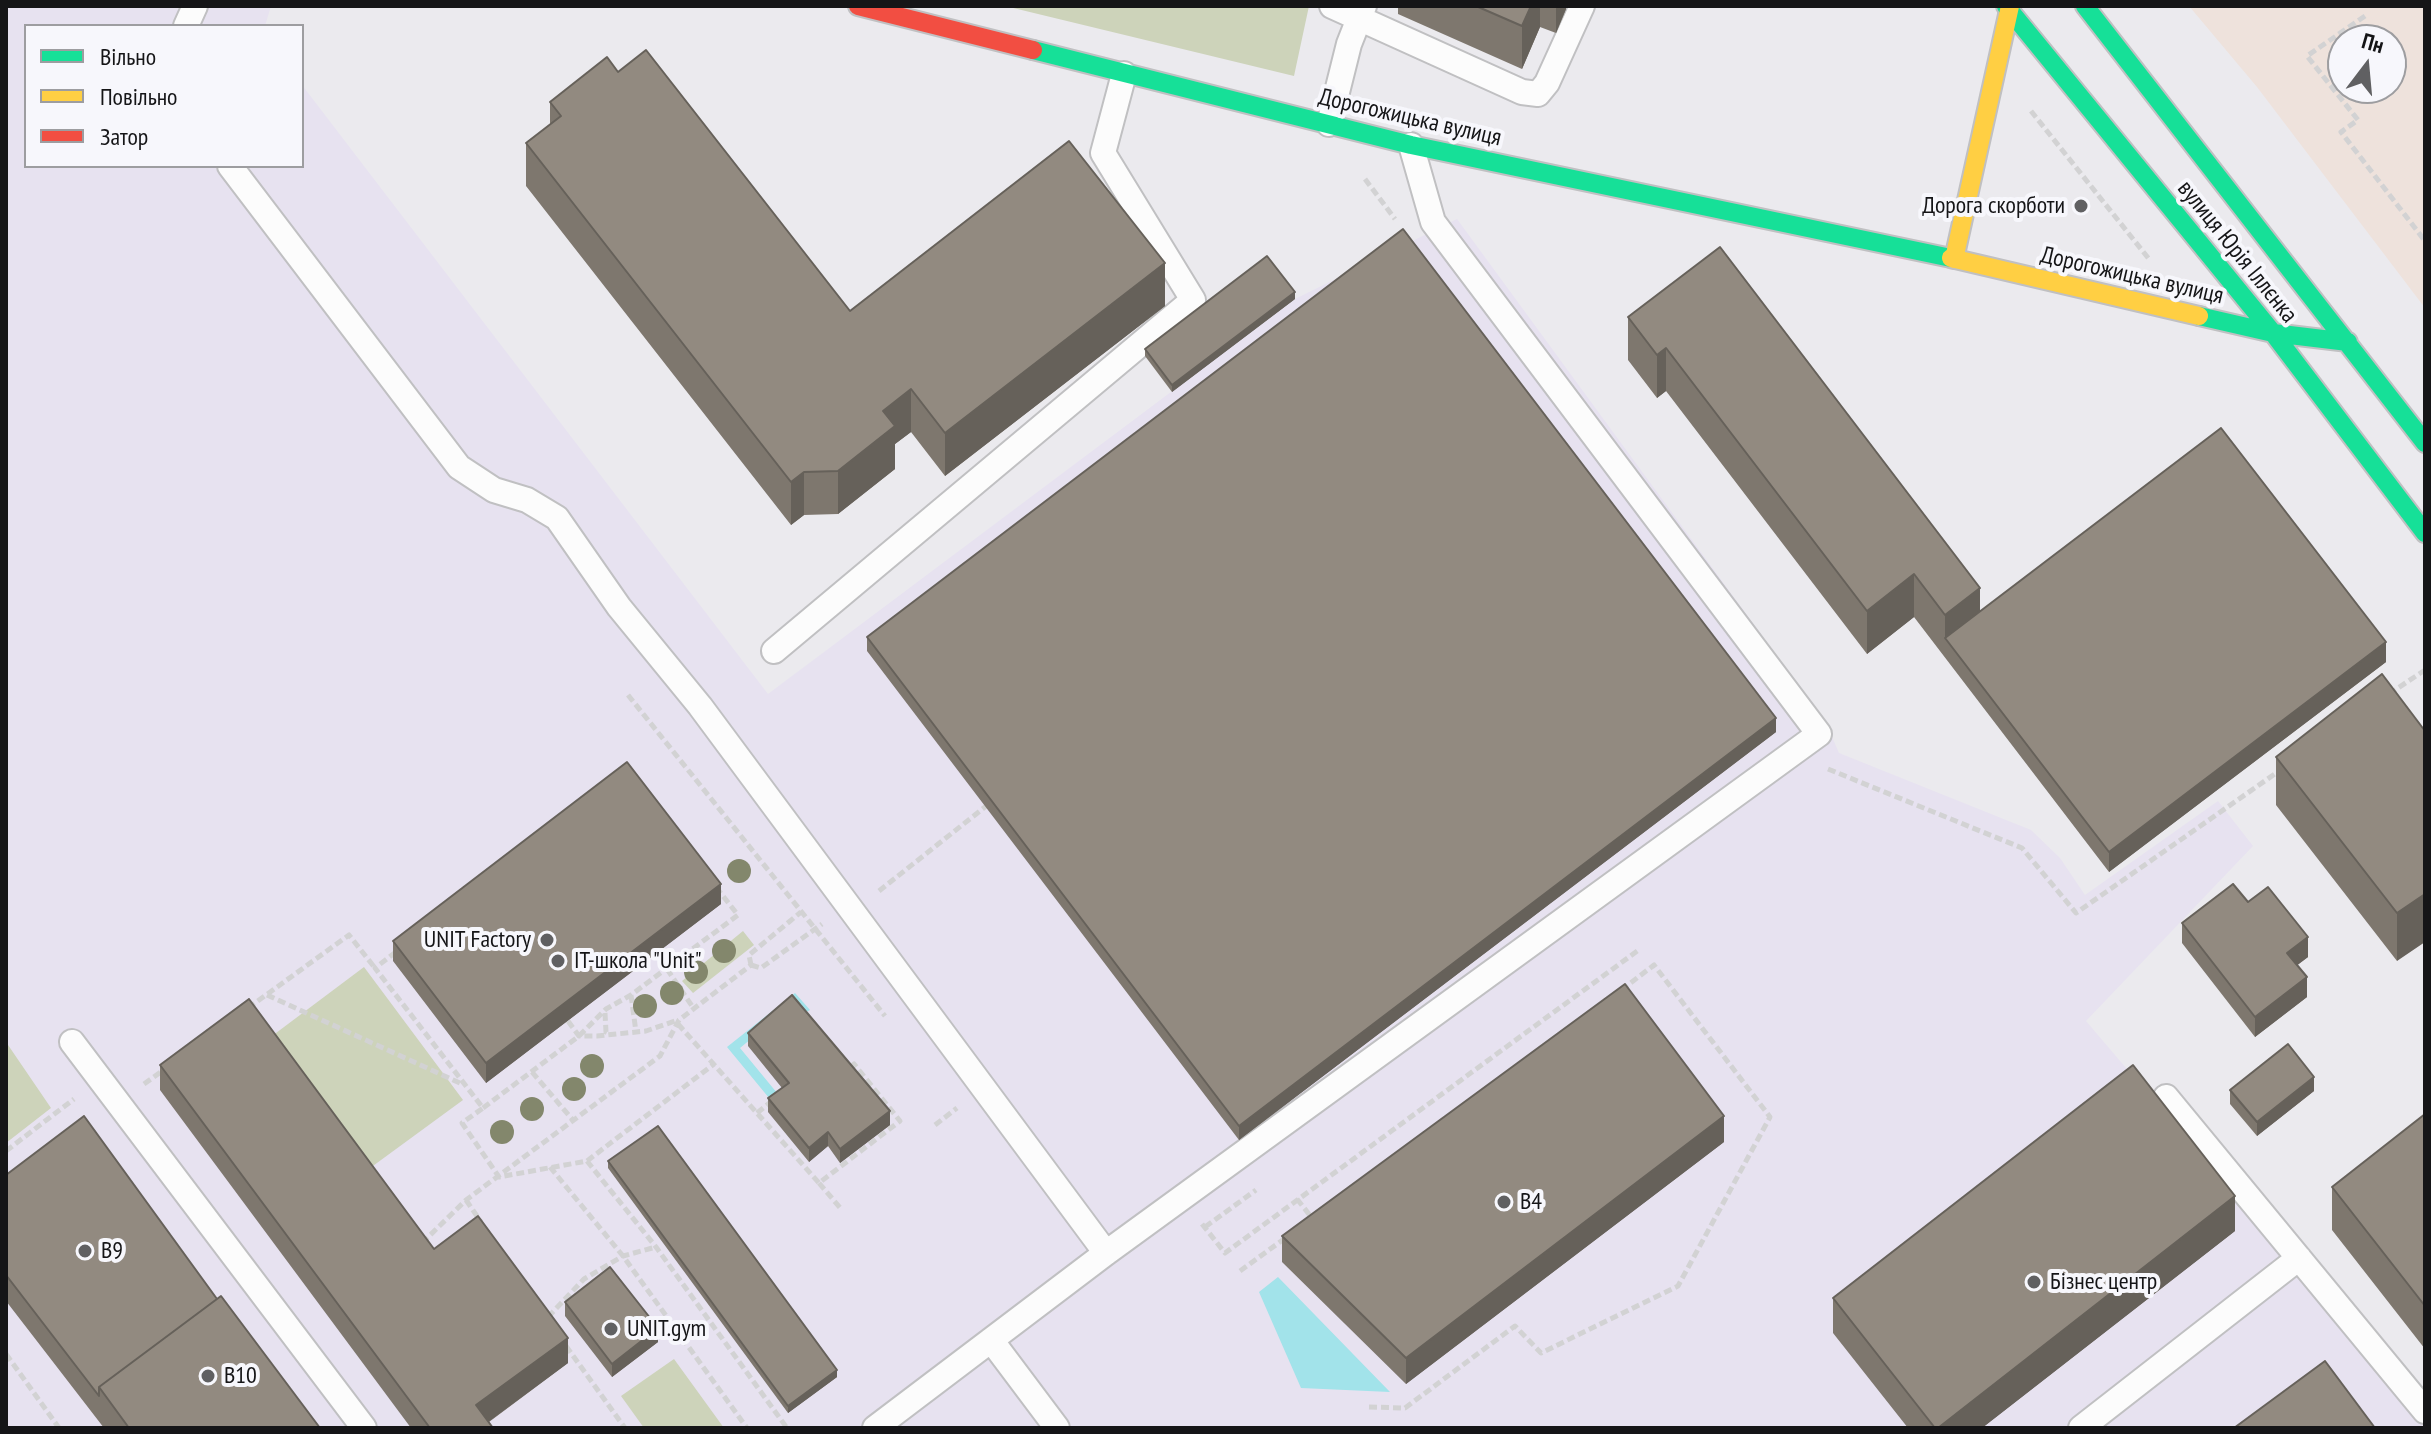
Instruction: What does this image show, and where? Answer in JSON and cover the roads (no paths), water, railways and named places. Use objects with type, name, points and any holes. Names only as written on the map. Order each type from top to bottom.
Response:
[{"type":"street","name":"Дорогожицька вулиця","points":[[858,6],[1411,145],[1954,259],[2273,333],[2348,342]]},
{"type":"street","name":"вулиця Юрія Іллєнка","points":[[2085,6],[2425,443]]},
{"type":"street","name":"вулиця Юрія Іллєнка","points":[[2008,7],[2273,333],[2425,533]]},
{"type":"street","points":[[1954,259],[2008,7]]},
{"type":"lane","points":[[1332,6],[1361,12],[1522,92],[1538,94],[1547,83],[1582,6]]},
{"type":"lane","points":[[1329,124],[1361,12]]},
{"type":"lane","points":[[774,651],[1193,300],[1103,153],[1124,74]]},
{"type":"lane","points":[[875,1428],[1106,1253],[1819,734],[1433,222],[1411,145]]},
{"type":"lane","points":[[232,168],[459,467],[494,490],[527,500],[557,518],[619,607],[700,706],[1106,1253]]},
{"type":"lane","points":[[72,1042],[364,1428]]},
{"type":"lane","points":[[2166,1097],[2425,1411]]},
{"type":"lane","points":[[2081,1428],[2299,1258]]},
{"type":"lane","points":[[991,1340],[1057,1428]]},
{"type":"water","points":[[795,993],[810,1010],[801,1015],[792,1005],[740,1048],[782,1099],[774,1104],[727,1047]]},
{"type":"water","points":[[1278,1277],[1390,1392],[1301,1388],[1259,1292]]},
{"type":"place","name":"Дорога скорботи","points":[[2081,206]]},
{"type":"place","name":"UNIT Factory","points":[[547,940]]},
{"type":"place","name":"IT-школа \"Unit\"","points":[[558,961]]},
{"type":"place","name":"B4","points":[[1504,1202]]},
{"type":"place","name":"B9","points":[[85,1251]]},
{"type":"place","name":"Бізнес центр","points":[[2034,1282]]},
{"type":"place","name":"UNIT.gym","points":[[611,1329]]},
{"type":"place","name":"B10","points":[[208,1376]]}]
